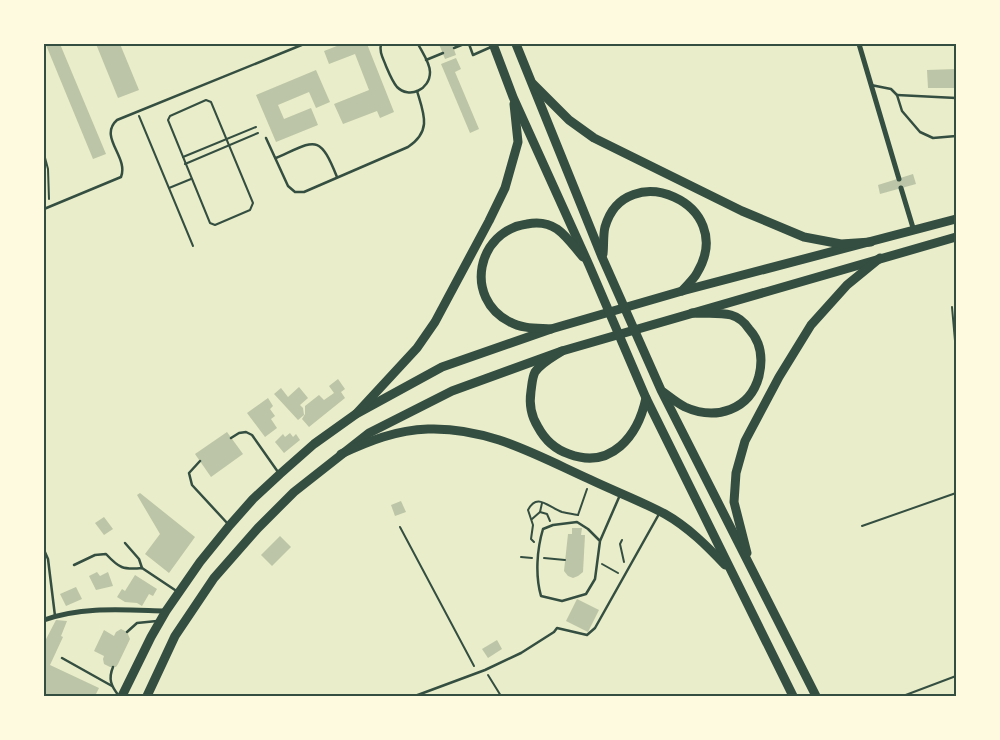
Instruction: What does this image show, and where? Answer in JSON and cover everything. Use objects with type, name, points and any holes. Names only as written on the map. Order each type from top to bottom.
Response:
[{"type":"main road","points":[[516,44],[602,257],[661,390],[816,696]]},
{"type":"main road","points":[[493,45],[646,398],[793,696]]},
{"type":"main road","points":[[530,82],[569,120],[594,138],[742,211],[804,236],[841,244],[871,242]]},
{"type":"main road","points":[[356,414],[417,348],[435,322],[490,221],[505,188],[518,142],[514,97]]},
{"type":"main road","points":[[602,257],[605,228],[617,205],[636,194],[646,192],[667,193],[686,202],[699,217],[703,226],[706,243],[697,274],[682,290]]},
{"type":"main road","points":[[120,696],[166,611],[200,562],[230,525],[253,499],[314,444],[356,414],[442,367],[551,329],[682,290],[956,219]]},
{"type":"main road","points":[[551,329],[519,326],[493,310],[483,289],[481,279],[482,264],[489,247],[500,235],[512,228],[521,224],[538,223],[556,229],[564,235],[589,265]]},
{"type":"main road","points":[[147,696],[175,636],[214,578],[258,528],[294,492],[369,433],[452,391],[562,351],[956,237]]},
{"type":"main road","points":[[752,570],[734,502],[736,473],[745,441],[778,377],[811,325],[847,285],[880,258]]},
{"type":"main road","points":[[661,390],[687,408],[720,412],[737,408],[747,398],[757,383],[761,360],[760,349],[756,336],[745,324],[732,315],[692,313]]},
{"type":"main road","points":[[562,351],[539,367],[535,373],[530,398],[531,411],[535,423],[549,443],[556,448],[588,459],[611,453],[630,436],[642,414],[646,398]]},
{"type":"main road","points":[[341,454],[373,440],[400,432],[428,429],[468,432],[500,439],[660,512],[700,538],[733,573]]},
{"type":"street","points":[[859,44],[898,179]]},
{"type":"street","points":[[901,188],[914,231]]},
{"type":"street","points":[[44,620],[55,616],[91,610],[166,611]]},
{"type":"lane","points":[[44,208],[121,177],[123,167],[110,134],[110,130],[117,120],[304,44]]},
{"type":"lane","points":[[381,44],[381,55],[397,87],[409,93],[417,91],[426,85],[429,80],[430,74],[426,60],[418,44]]},
{"type":"lane","points":[[454,48],[464,44]]},
{"type":"lane","points":[[469,44],[473,54],[493,45]]},
{"type":"lane","points":[[426,60],[443,53]]},
{"type":"lane","points":[[872,85],[891,89],[897,95],[902,111],[920,132],[933,138],[956,136]]},
{"type":"lane","points":[[266,138],[288,186],[294,192],[304,192],[408,147],[418,140],[423,132],[424,120],[417,91]]},
{"type":"lane","points":[[897,95],[956,98]]},
{"type":"lane","points":[[275,158],[308,144],[314,144],[325,150],[337,177]]},
{"type":"lane","points":[[231,438],[239,433],[246,432],[252,435],[280,474]]},
{"type":"lane","points":[[200,461],[189,473],[189,479],[192,485],[230,525]]},
{"type":"lane","points":[[600,541],[588,529],[577,522],[550,526],[543,529],[538,567],[538,586],[541,596],[562,600],[586,594],[595,580],[600,541],[620,494]]},
{"type":"lane","points":[[415,696],[485,670],[521,653],[554,632],[557,628],[587,635],[596,628],[660,512]]},
{"type":"lane","points":[[126,543],[139,559],[142,568],[179,593]]},
{"type":"lane","points":[[44,550],[48,559],[55,616]]},
{"type":"lane","points":[[74,565],[95,555],[106,554],[115,564],[123,568],[142,568]]},
{"type":"lane","points":[[127,632],[138,623],[161,621]]},
{"type":"lane","points":[[62,658],[112,686],[120,696]]},
{"type":"lane","points":[[112,667],[110,675],[112,686]]},
{"type":"path","points":[[206,100],[211,102],[230,146],[253,203],[253,208],[212,224],[191,179],[168,118],[206,100]]},
{"type":"path","points":[[138,112],[193,246]]},
{"type":"path","points":[[183,157],[256,127]]},
{"type":"path","points":[[185,164],[258,133]]},
{"type":"path","points":[[202,149],[204,156]]},
{"type":"path","points":[[194,152],[197,159]]},
{"type":"path","points":[[44,154],[48,170],[49,207]]},
{"type":"path","points":[[168,188],[191,179]]},
{"type":"path","points":[[952,307],[956,352]]},
{"type":"path","points":[[577,522],[588,487]]},
{"type":"path","points":[[862,526],[956,493]]},
{"type":"path","points":[[540,542],[531,539],[533,525],[528,510],[531,504],[536,501],[542,502],[564,512],[578,515]]},
{"type":"path","points":[[532,519],[540,512],[542,502]]},
{"type":"path","points":[[540,512],[547,514],[550,519],[550,526]]},
{"type":"path","points":[[400,527],[473,666],[485,670],[501,696]]},
{"type":"path","points":[[622,540],[620,544],[624,564]]},
{"type":"path","points":[[598,562],[618,573]]},
{"type":"path","points":[[614,580],[621,568]]},
{"type":"path","points":[[903,696],[956,676]]},
{"type":"building","points":[[60,44],[106,154],[93,159],[46,45]]},
{"type":"building","points":[[96,44],[120,44],[139,90],[118,98]]},
{"type":"building","points":[[342,44],[367,44],[394,112],[380,118],[377,111],[343,124],[334,104],[369,90],[355,54],[329,64],[324,51]]},
{"type":"building","points":[[439,44],[452,44],[456,55],[445,59]]},
{"type":"building","points":[[456,58],[461,69],[455,72],[479,129],[470,133],[441,64]]},
{"type":"building","points":[[956,69],[956,88],[928,88],[927,70]]},
{"type":"building","points":[[316,70],[330,102],[316,108],[309,92],[278,105],[284,119],[311,108],[318,125],[276,142],[256,95]]},
{"type":"building","points":[[913,174],[916,184],[880,194],[878,185]]},
{"type":"building","points":[[338,379],[345,389],[341,392],[345,398],[309,427],[302,419],[305,414],[305,406],[319,395],[324,400],[334,393],[329,386]]},
{"type":"building","points":[[299,387],[308,398],[300,405],[303,408],[304,415],[298,420],[274,394],[281,388],[288,397]]},
{"type":"building","points":[[268,398],[273,406],[270,409],[275,416],[271,419],[277,428],[265,437],[247,413]]},
{"type":"building","points":[[227,432],[243,454],[211,477],[195,454]]},
{"type":"building","points":[[290,433],[293,437],[296,434],[300,440],[284,453],[275,442],[283,434],[285,437]]},
{"type":"building","points":[[140,493],[195,537],[169,573],[145,554],[160,534],[137,495]]},
{"type":"building","points":[[401,501],[406,512],[395,516],[391,505]]},
{"type":"building","points":[[104,517],[113,529],[104,535],[95,523]]},
{"type":"building","points":[[572,528],[582,528],[581,535],[585,535],[583,572],[573,578],[564,571],[568,534],[572,534]]},
{"type":"building","points":[[280,536],[291,547],[272,566],[261,555]]},
{"type":"building","points":[[97,572],[100,576],[108,572],[113,586],[96,590],[89,576]]},
{"type":"building","points":[[135,575],[157,589],[153,596],[149,594],[142,606],[137,603],[125,602],[117,597],[122,589],[125,591]]},
{"type":"building","points":[[76,587],[82,599],[66,606],[60,594]]},
{"type":"building","points":[[577,599],[599,610],[588,632],[566,621]]},
{"type":"building","points":[[56,620],[67,621],[61,636],[63,637],[50,665],[99,688],[95,696],[44,696],[44,643]]},
{"type":"building","points":[[121,629],[127,632],[130,639],[116,667],[110,667],[104,664],[104,656],[94,651],[104,630],[114,636]]},
{"type":"building","points":[[497,640],[502,649],[488,658],[482,649]]}]
